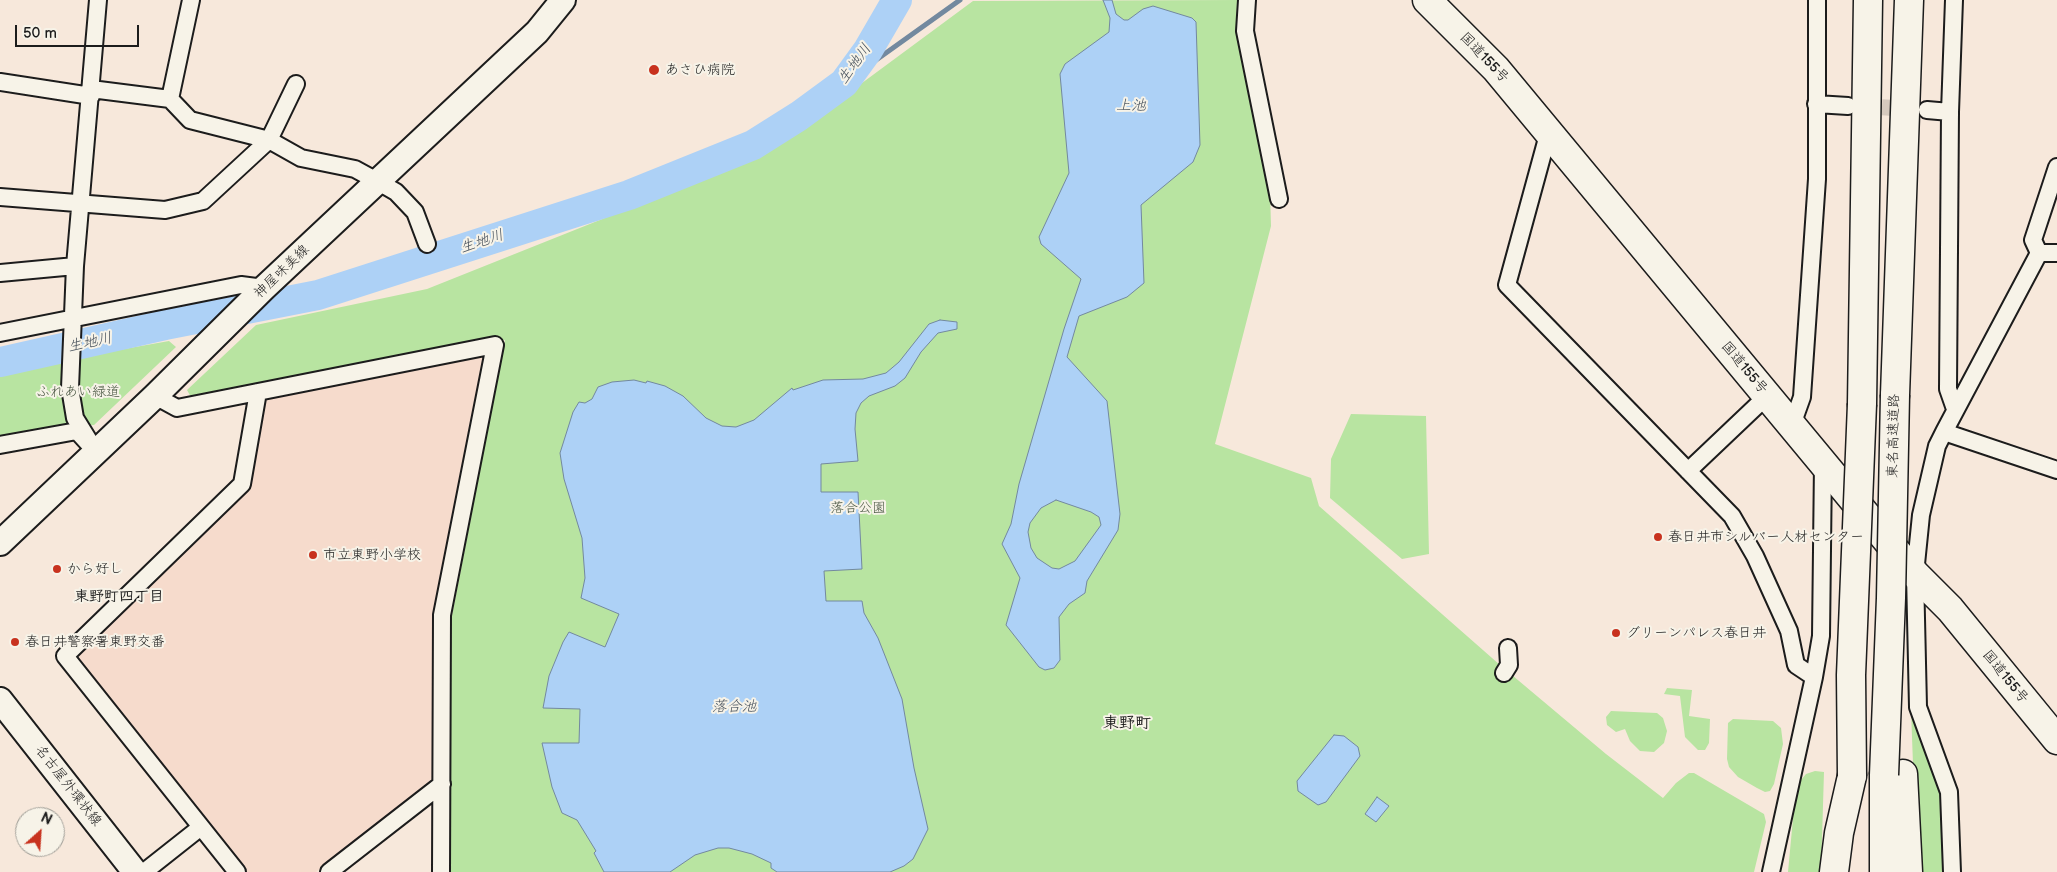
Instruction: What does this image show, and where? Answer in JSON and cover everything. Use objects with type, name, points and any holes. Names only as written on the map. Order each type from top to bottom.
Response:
[{"type":"highway","name":"国道155号","points":[[1427,0],[1496,69],[1549,131],[1915,574],[1950,609],[2057,740]]},
{"type":"highway","points":[[1852,872],[1852,665],[1862,404],[1868,0]]},
{"type":"highway","name":"東名高速道路","points":[[1884,872],[1893,774],[1891,598],[1895,395],[1909,0]]},
{"type":"highway","points":[[1893,774],[1908,872]]},
{"type":"highway","points":[[1834,872],[1839,833],[1852,776]]},
{"type":"main road","name":"神屋味美線","points":[[0,542],[155,396],[264,288],[537,32],[563,0]]},
{"type":"main road","name":"名古屋外環状線","points":[[0,700],[136,872]]},
{"type":"street","points":[[96,452],[75,418],[70,388],[75,266],[98,0]]},
{"type":"street","points":[[170,99],[191,0]]},
{"type":"street","points":[[1247,0],[1245,31],[1280,199]]},
{"type":"street","points":[[1792,425],[1802,397],[1817,179],[1817,0]]},
{"type":"street","points":[[1954,0],[1950,112],[1948,389],[1956,409]]},
{"type":"street","points":[[0,82],[91,93],[170,99],[190,120],[269,140],[301,158],[355,169],[396,192],[415,212],[427,244]]},
{"type":"street","points":[[0,197],[81,205],[165,210],[203,200],[269,140],[296,84]]},
{"type":"street","points":[[1816,104],[1848,106]]},
{"type":"street","points":[[1927,110],[1950,112]]},
{"type":"street","points":[[1549,131],[1507,285],[1732,516],[1755,556],[1789,631],[1796,665],[1814,677]]},
{"type":"street","points":[[2039,253],[2033,240],[2057,168]]},
{"type":"street","points":[[1952,872],[1949,792],[1918,707],[1915,574],[1921,515],[1937,446],[2039,253]]},
{"type":"street","points":[[2039,253],[2057,253]]},
{"type":"street","points":[[0,273],[75,266]]},
{"type":"street","points":[[0,333],[241,285],[264,288]]},
{"type":"street","points":[[155,396],[177,408],[495,345],[442,616],[441,872]]},
{"type":"street","points":[[237,872],[65,656],[242,484],[258,392]]},
{"type":"street","points":[[1688,471],[1767,396]]},
{"type":"street","points":[[0,445],[77,431],[96,452]]},
{"type":"street","points":[[1944,432],[2057,470]]},
{"type":"street","points":[[1771,872],[1814,677],[1821,636],[1823,463]]},
{"type":"street","points":[[1504,673],[1509,665],[1508,648]]},
{"type":"street","points":[[329,872],[442,784]]},
{"type":"street","points":[[144,872],[201,827]]},
{"type":"shaded area","name":"市立東野小学校","points":[[485,353],[488,357],[434,623],[436,761],[431,780],[316,872],[245,872],[78,660],[78,653],[250,487],[266,400],[272,395]]},
{"type":"green space","name":"落合公園","points":[[1237,0],[1236,34],[1270,191],[1271,226],[1215,444],[1311,478],[1319,506],[1500,665],[1606,754],[1663,798],[1676,783],[1689,773],[1694,773],[1764,814],[1766,822],[1754,872],[451,872],[450,626],[505,340],[192,399],[187,390],[256,325],[427,289],[715,174],[770,147],[816,117],[973,1]]},
{"type":"green space","name":"ふれあい緑道","points":[[169,341],[176,347],[94,425],[59,427],[0,439],[0,371]]},
{"type":"green space","points":[[1351,414],[1426,416],[1429,554],[1402,559],[1330,498],[1331,459]]},
{"type":"green space","points":[[1667,688],[1692,690],[1689,716],[1710,719],[1709,743],[1705,750],[1698,750],[1685,737],[1680,696],[1664,694]]},
{"type":"green space","points":[[1911,710],[1942,787],[1946,872],[1917,872]]},
{"type":"green space","points":[[1611,711],[1657,713],[1663,718],[1667,731],[1664,743],[1654,752],[1640,751],[1630,741],[1625,729],[1616,732],[1607,725],[1606,717]]},
{"type":"green space","points":[[1733,719],[1773,721],[1781,728],[1783,744],[1774,784],[1770,791],[1765,792],[1738,777],[1729,767],[1727,759],[1728,723]]},
{"type":"green space","points":[[1815,771],[1824,772],[1821,872],[1788,872],[1796,786],[1806,774]]},
{"type":"water","name":"上池","points":[[1103,0],[1112,0],[1116,14],[1124,20],[1128,20],[1143,9],[1153,6],[1192,18],[1196,22],[1200,145],[1193,162],[1141,205],[1144,283],[1127,297],[1079,316],[1067,357],[1107,401],[1120,514],[1118,530],[1087,581],[1085,593],[1069,604],[1059,617],[1060,660],[1054,668],[1045,670],[1039,667],[1006,625],[1020,578],[1002,544],[1011,524],[1019,484],[1064,329],[1081,279],[1041,244],[1039,237],[1069,173],[1060,74],[1065,64],[1109,32],[1110,18]],"holes":[[[1056,500],[1091,512],[1099,517],[1101,525],[1075,561],[1059,569],[1052,568],[1037,558],[1031,548],[1028,532],[1030,523],[1041,508]]]},
{"type":"water","name":"落合池","points":[[940,320],[957,322],[957,329],[938,333],[921,352],[905,378],[895,386],[869,396],[861,403],[856,413],[855,429],[858,461],[821,464],[821,492],[858,492],[862,569],[824,571],[826,601],[862,601],[864,613],[878,638],[902,699],[914,768],[928,829],[913,859],[904,866],[890,872],[777,872],[771,868],[771,863],[752,854],[729,848],[718,848],[695,855],[670,872],[604,872],[594,853],[596,851],[577,820],[562,813],[552,787],[542,743],[579,743],[580,709],[543,708],[549,676],[563,642],[569,632],[605,647],[619,614],[581,598],[585,578],[582,538],[564,479],[560,453],[573,412],[579,402],[585,403],[592,399],[598,387],[612,382],[634,380],[646,383],[647,381],[665,386],[683,396],[706,418],[722,426],[736,427],[754,420],[792,388],[793,390],[823,380],[863,379],[886,373],[899,362],[929,324]]},
{"type":"water","points":[[1334,735],[1344,736],[1358,747],[1360,756],[1326,802],[1318,805],[1298,791],[1297,781]]},
{"type":"water","points":[[1377,797],[1389,806],[1376,822],[1365,814]]},
{"type":"waterway","name":"生地川","points":[[0,362],[165,325],[318,295],[629,195],[753,145],[799,116],[844,83],[868,50],[897,0]]},
{"type":"waterway","points":[[844,83],[960,0]]},
{"type":"tunnel","points":[[1858,106],[1914,109]]},
{"type":"place","name":"あさひ病院","points":[[654,70]]},
{"type":"place","name":"春日井市シルバー人材センター","points":[[1658,537]]},
{"type":"place","name":"市立東野小学校","points":[[313,555]]},
{"type":"place","name":"から好し","points":[[57,569]]},
{"type":"place","name":"グリーンパレス春日井","points":[[1616,633]]},
{"type":"place","name":"春日井警察署東野交番","points":[[15,642]]},
{"type":"district","name":"東野町四丁目","points":[[119,597]]},
{"type":"district","name":"東野町","points":[[1127,724]]}]
